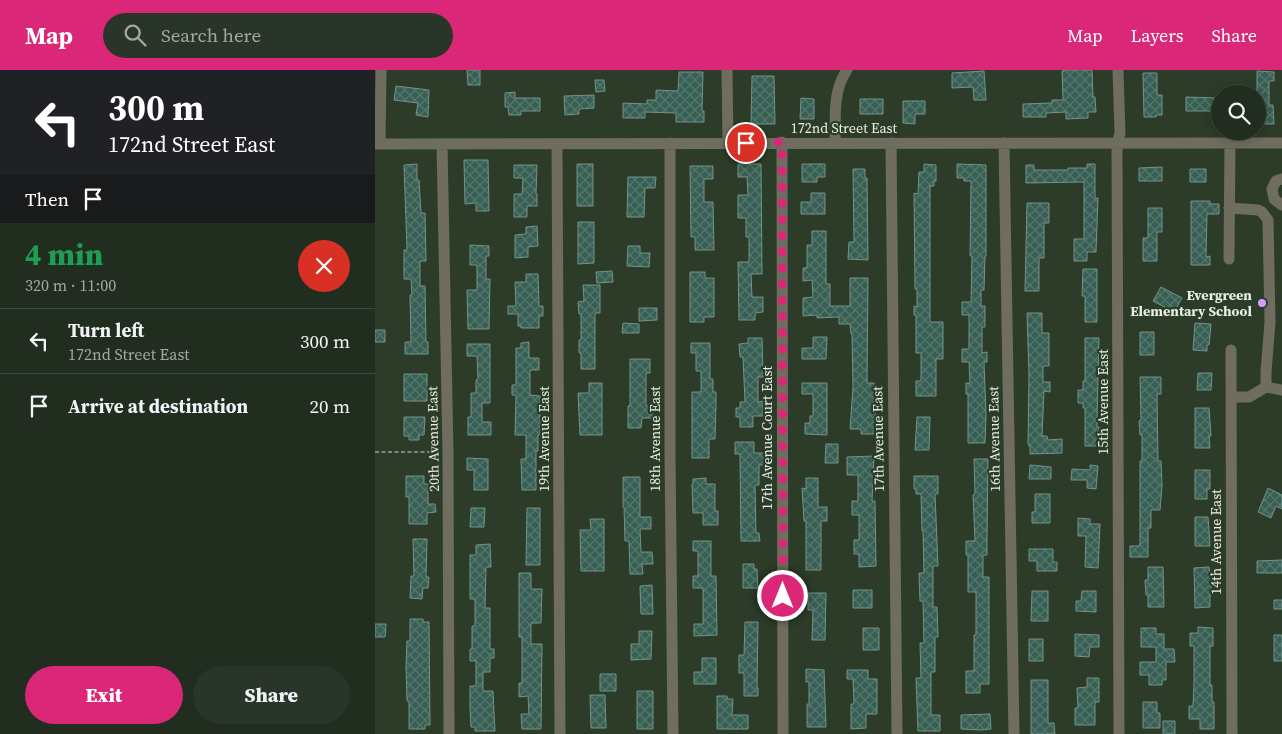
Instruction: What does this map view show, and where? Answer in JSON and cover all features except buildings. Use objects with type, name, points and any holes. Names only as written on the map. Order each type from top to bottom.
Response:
[{"type":"street","points":[[378,144],[381,70]]},
{"type":"street","points":[[727,70],[728,143]]},
{"type":"street","points":[[835,143],[836,95],[839,83],[847,70]]},
{"type":"street","name":"15th Avenue East","points":[[1118,70],[1119,734]]},
{"type":"street","name":"172nd Street East","points":[[378,144],[782,142],[1282,143]]},
{"type":"street","name":"17th Avenue Court East","points":[[782,142],[783,734]]},
{"type":"street","name":"16th Avenue East","points":[[1004,142],[1014,734]]},
{"type":"street","name":"18th Avenue East","points":[[671,143],[670,463],[673,734]]},
{"type":"street","name":"17th Avenue East","points":[[891,143],[897,734]]},
{"type":"street","points":[[1229,259],[1230,143]]},
{"type":"street","name":"20th Avenue East","points":[[442,144],[448,452],[449,734]]},
{"type":"street","name":"19th Avenue East","points":[[557,144],[560,734]]},
{"type":"street","points":[[1282,179],[1276,181],[1272,189],[1274,199],[1282,205]]},
{"type":"street","points":[[1229,208],[1258,210],[1263,212],[1268,220],[1270,322],[1266,386]]},
{"type":"street","name":"14th Avenue East","points":[[1231,350],[1232,734]]},
{"type":"street","points":[[1231,397],[1249,397],[1266,386],[1282,390]]},
{"type":"path","points":[[375,452],[448,452]]},
{"type":"place","name":"Evergreen Elementary School","points":[[1262,303]]},
{"type":"route","points":[[746,143],[782,142],[783,596]]}]
